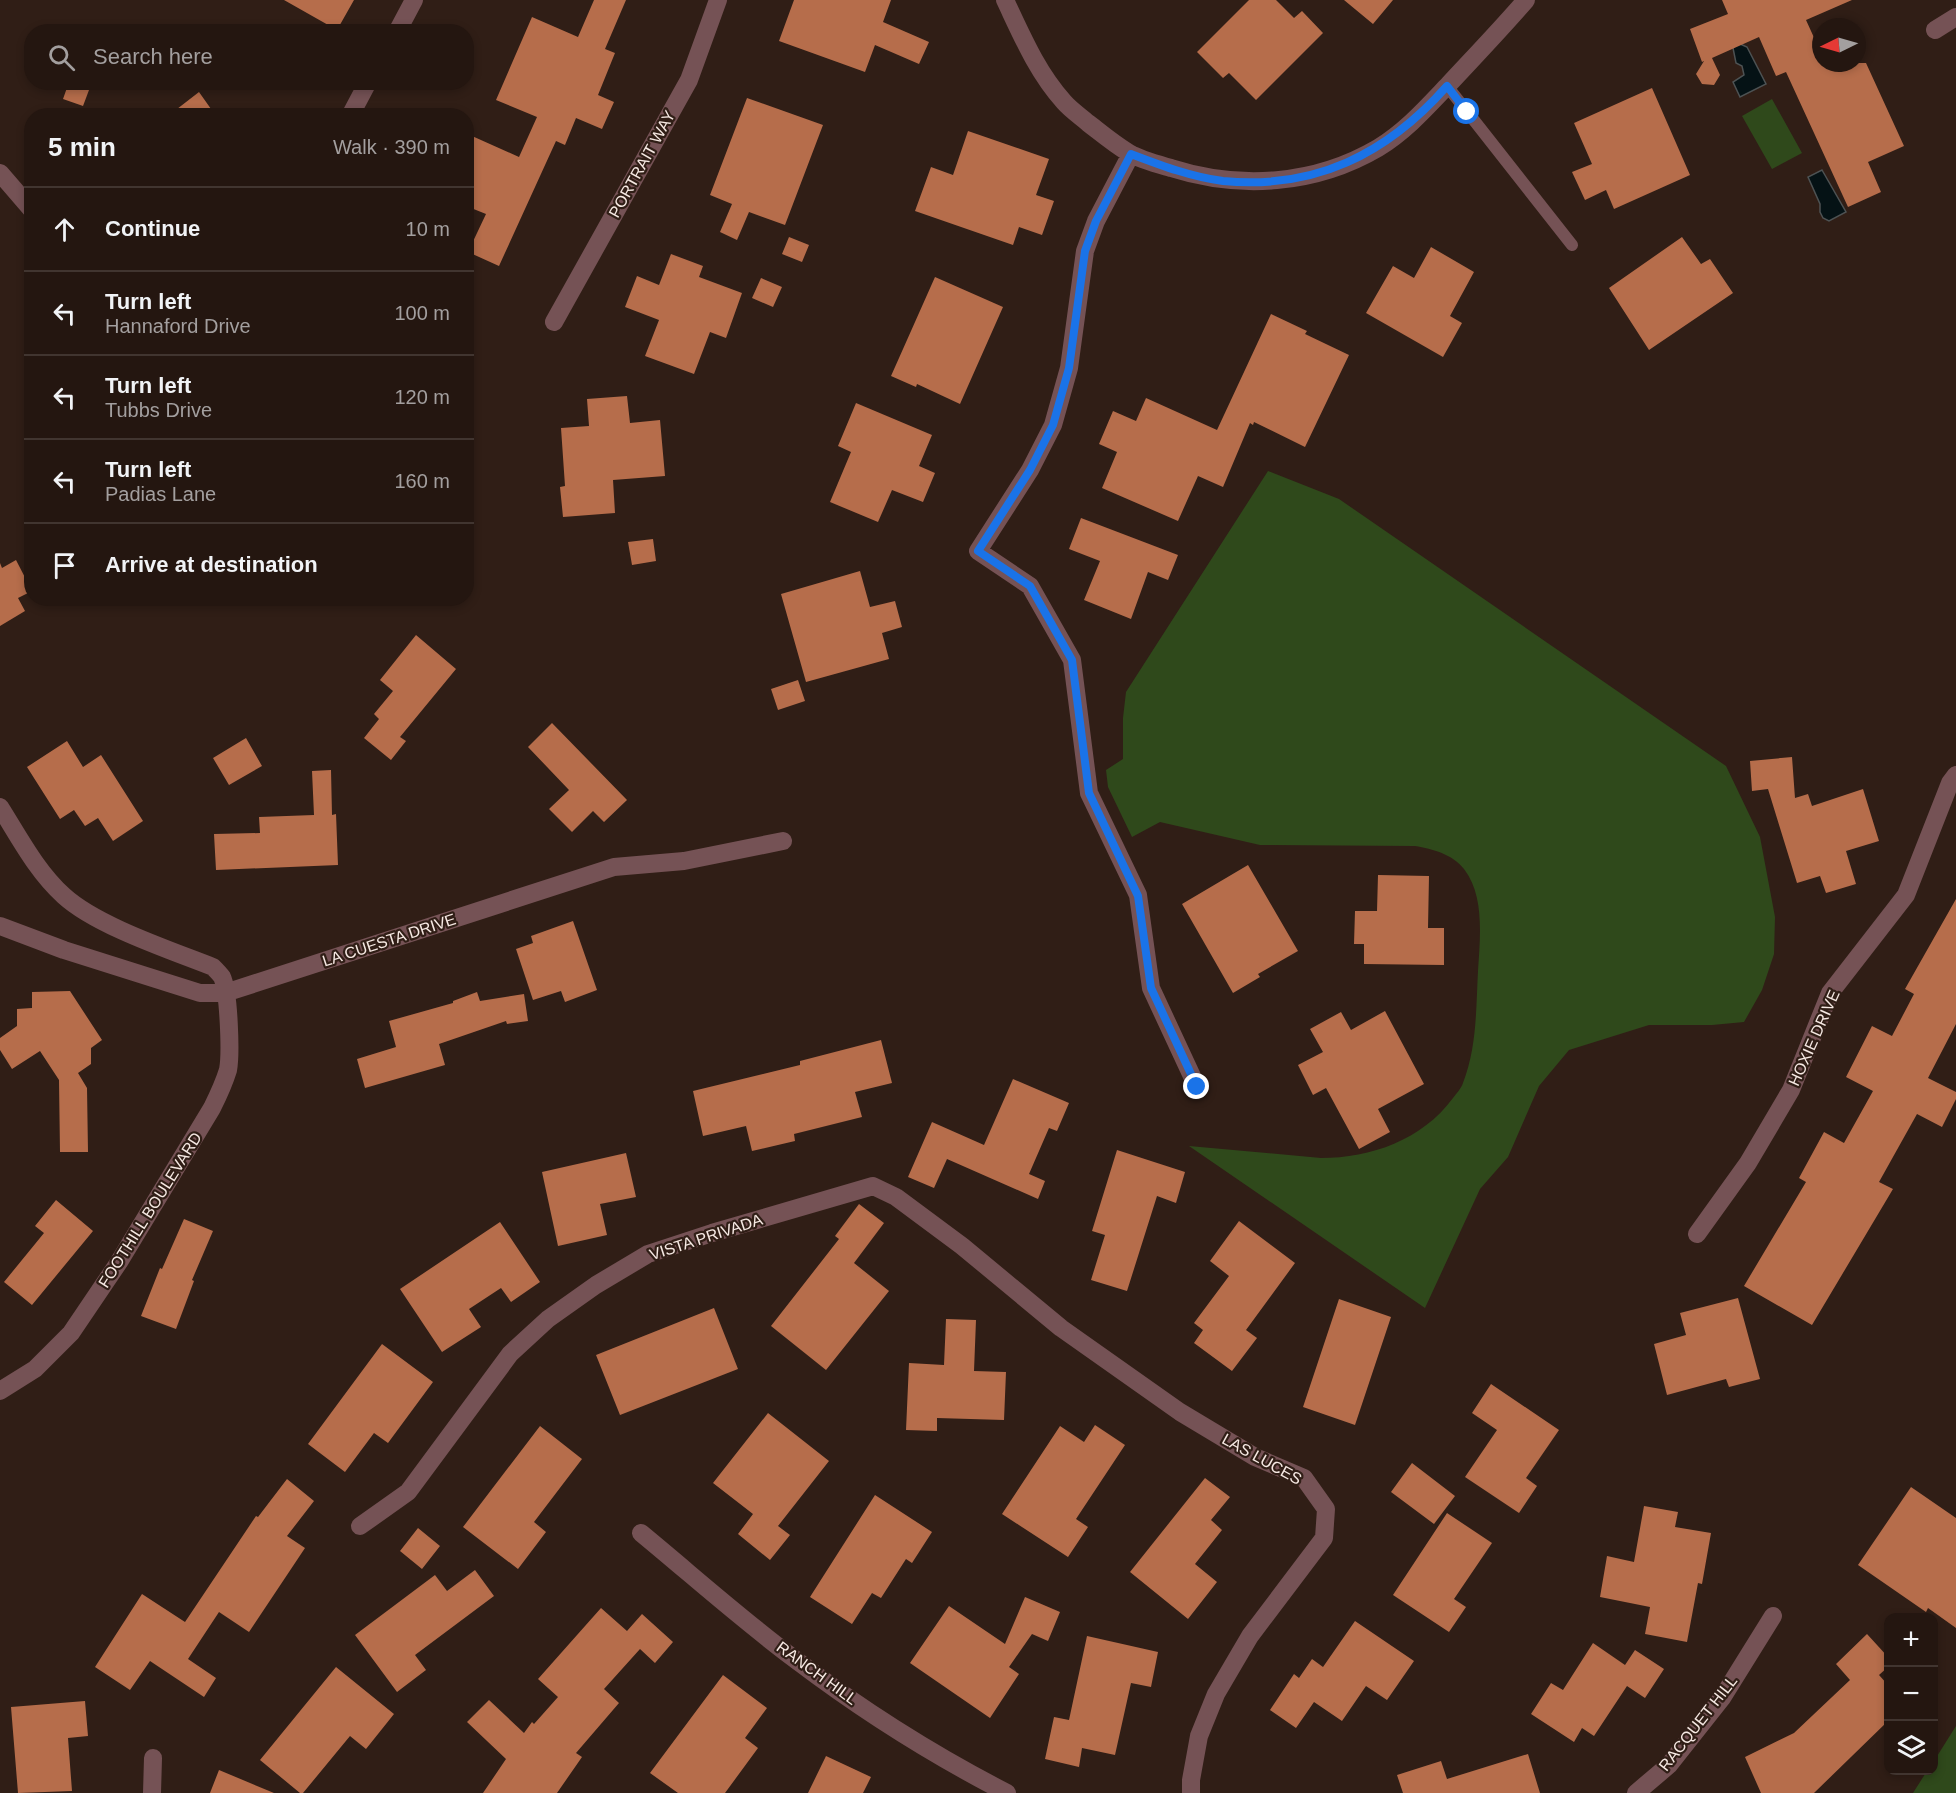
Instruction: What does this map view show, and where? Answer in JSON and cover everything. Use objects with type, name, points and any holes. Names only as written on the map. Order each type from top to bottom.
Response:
[{"type":"street","points":[[401,24],[414,0]]},
{"type":"street","name":"PORTRAIT WAY","points":[[554,322],[689,80],[718,0]]},
{"type":"street","points":[[1005,0],[1035,63],[1065,103],[1100,132],[1131,154],[1190,174],[1222,180],[1254,182],[1286,180],[1321,172],[1378,148],[1431,104],[1526,0]]},
{"type":"street","points":[[1935,30],[1956,17]]},
{"type":"street","points":[[354,108],[364,90]]},
{"type":"street","points":[[1131,154],[1096,221],[1085,251],[1071,356],[1053,425],[1030,470],[978,551],[1030,586],[1072,660],[1089,793],[1138,896],[1151,988],[1197,1087]]},
{"type":"street","points":[[0,173],[24,201]]},
{"type":"street","name":"HOXIE DRIVE","points":[[1697,1234],[1748,1163],[1791,1090],[1830,993],[1906,895],[1950,783],[1956,775]]},
{"type":"street","name":"FOOTHILL BOULEVARD","points":[[0,807],[26,849],[65,897],[108,923],[213,967],[222,976],[230,1045],[228,1068],[212,1108],[119,1262],[71,1333],[35,1369],[0,1391]]},
{"type":"street","name":"LA CUESTA DRIVE","points":[[0,926],[64,950],[200,993],[225,993],[614,867],[684,861],[783,841]]},
{"type":"street","name":"VISTA PRIVADA","points":[[360,1526],[408,1492],[510,1354],[548,1319],[596,1285],[648,1254],[873,1186],[896,1197],[962,1246]]},
{"type":"street","name":"LAS LUCES","points":[[962,1246],[1061,1328],[1180,1412],[1255,1457],[1304,1478],[1326,1509],[1324,1538],[1250,1636],[1216,1694],[1200,1736],[1191,1780],[1191,1793]]},
{"type":"street","name":"RANCH HILL","points":[[641,1533],[795,1660],[898,1731],[1007,1793]]},
{"type":"street","name":"RACQUET HILL","points":[[1635,1793],[1669,1766],[1722,1698],[1773,1616]]},
{"type":"street","points":[[152,1793],[153,1758]]},
{"type":"lane","points":[[1447,86],[1572,245]]},
{"type":"green space","points":[[1772,99],[1802,153],[1772,169],[1742,116]]},
{"type":"green space","points":[[1268,471],[1339,499],[1726,766],[1760,837],[1775,917],[1774,954],[1762,990],[1744,1022],[1712,1025],[1649,1025],[1569,1050],[1539,1086],[1508,1157],[1480,1189],[1425,1308],[1189,1146],[1321,1158],[1358,1155],[1394,1144],[1426,1125],[1440,1113],[1462,1085],[1468,1069],[1473,1041],[1480,918],[1471,880],[1464,869],[1448,856],[1415,846],[1260,845],[1160,822],[1132,837],[1108,787],[1106,770],[1123,759],[1123,718],[1126,692]]},
{"type":"green space","points":[[1956,1726],[1956,1793],[1913,1793],[1924,1775],[1938,1775],[1938,1755]]},
{"type":"shaded area","points":[[1738,43],[1747,47],[1766,84],[1740,97],[1733,82],[1744,75],[1742,66],[1736,63],[1733,48]]},
{"type":"shaded area","points":[[1822,170],[1846,212],[1829,221],[1823,218],[1820,212],[1820,204],[1808,177]]},
{"type":"building","points":[[284,0],[354,0],[340,24],[326,24]]},
{"type":"building","points":[[594,0],[626,0],[605,49],[615,53],[598,95],[614,102],[602,129],[576,118],[565,145],[556,141],[499,266],[474,255],[474,239],[486,214],[474,209],[474,137],[519,157],[537,117],[496,100],[532,17],[578,37]]},
{"type":"building","points":[[794,0],[891,0],[883,22],[929,42],[919,64],[875,45],[865,72],[779,41]]},
{"type":"building","points":[[1249,0],[1276,0],[1294,18],[1302,11],[1323,33],[1256,100],[1229,73],[1223,78],[1197,52]]},
{"type":"building","points":[[1344,0],[1393,0],[1373,24]]},
{"type":"building","points":[[1722,0],[1852,0],[1806,20],[1812,33],[1812,72],[1866,72],[1866,63],[1904,146],[1868,162],[1881,192],[1848,207],[1786,72],[1776,76],[1759,37],[1712,58],[1720,75],[1714,85],[1702,84],[1696,74],[1704,61],[1702,62],[1690,29],[1728,14]]},
{"type":"building","points":[[1652,88],[1690,175],[1614,209],[1606,190],[1585,200],[1572,172],[1592,164],[1574,123]]},
{"type":"building","points":[[66,90],[89,90],[83,106],[63,99]]},
{"type":"building","points":[[199,92],[210,108],[178,108]]},
{"type":"building","points":[[747,98],[823,125],[785,225],[749,212],[737,240],[720,232],[732,204],[710,195]]},
{"type":"building","points":[[968,131],[1049,159],[1036,195],[1054,201],[1042,235],[1019,227],[1013,245],[915,211],[931,167],[953,175]]},
{"type":"building","points":[[789,237],[809,245],[802,262],[782,254]]},
{"type":"building","points":[[1682,237],[1701,264],[1710,259],[1733,293],[1649,350],[1609,288]]},
{"type":"building","points":[[1431,247],[1474,272],[1450,316],[1462,323],[1443,357],[1366,313],[1393,266],[1414,278]]},
{"type":"building","points":[[671,254],[703,266],[699,277],[742,293],[726,338],[710,332],[694,374],[645,356],[659,320],[625,307],[637,276],[659,285]]},
{"type":"building","points":[[935,277],[1003,307],[960,404],[917,384],[916,387],[891,376]]},
{"type":"building","points":[[761,278],[782,287],[773,307],[752,298]]},
{"type":"building","points":[[1271,314],[1307,331],[1305,334],[1349,355],[1305,447],[1254,422],[1253,425],[1250,423],[1223,487],[1198,476],[1178,521],[1102,488],[1117,452],[1099,444],[1113,411],[1136,421],[1146,398],[1217,430]]},
{"type":"building","points":[[627,396],[630,423],[660,420],[665,476],[613,480],[615,513],[563,517],[560,487],[565,486],[561,428],[589,426],[587,399]]},
{"type":"building","points":[[856,403],[932,435],[919,466],[935,473],[923,502],[892,490],[878,522],[830,502],[851,452],[838,446]]},
{"type":"building","points":[[1081,518],[1178,555],[1168,580],[1148,572],[1131,619],[1084,600],[1100,561],[1069,549]]},
{"type":"building","points":[[653,539],[656,561],[632,565],[628,542]]},
{"type":"building","points":[[16,560],[24,576],[24,595],[18,598],[25,611],[0,626],[0,563],[2,568]]},
{"type":"building","points":[[860,571],[870,607],[895,601],[902,627],[882,633],[889,659],[806,682],[781,594]]},
{"type":"building","points":[[416,635],[456,669],[400,737],[406,741],[391,760],[364,738],[379,719],[374,714],[393,691],[380,680]]},
{"type":"building","points":[[798,680],[805,701],[778,710],[771,689]]},
{"type":"building","points":[[552,723],[627,800],[604,822],[593,811],[572,832],[549,809],[569,790],[528,747]]},
{"type":"building","points":[[246,738],[262,766],[229,785],[213,758]]},
{"type":"building","points":[[67,741],[83,767],[101,755],[143,821],[113,841],[98,818],[85,826],[74,810],[60,819],[27,767]]},
{"type":"building","points":[[1792,757],[1795,798],[1808,794],[1812,806],[1863,789],[1879,841],[1846,851],[1856,884],[1826,893],[1820,876],[1797,883],[1768,789],[1752,791],[1750,761]]},
{"type":"building","points":[[331,770],[332,815],[336,814],[338,865],[216,870],[214,834],[260,833],[259,817],[314,815],[312,771]]},
{"type":"building","points":[[1248,865],[1298,951],[1258,974],[1260,977],[1233,993],[1182,904]]},
{"type":"building","points":[[1378,875],[1429,876],[1428,928],[1444,928],[1444,965],[1364,964],[1364,944],[1354,944],[1355,911],[1377,911]]},
{"type":"building","points":[[1956,899],[1956,1024],[1928,1078],[1956,1092],[1956,1099],[1942,1127],[1917,1114],[1879,1182],[1893,1189],[1812,1325],[1744,1286],[1806,1182],[1799,1178],[1824,1132],[1844,1143],[1873,1091],[1846,1077],[1872,1026],[1892,1036],[1914,994],[1905,989]]},
{"type":"building","points":[[573,921],[597,990],[565,1002],[561,991],[533,1000],[516,949],[533,943],[531,936]]},
{"type":"building","points":[[70,991],[102,1040],[91,1048],[91,1064],[78,1073],[87,1088],[88,1152],[60,1152],[59,1080],[40,1051],[12,1069],[0,1050],[0,1038],[17,1026],[17,1009],[32,1008],[32,992]]},
{"type":"building","points":[[477,992],[480,1001],[524,994],[528,1021],[507,1024],[506,1021],[439,1044],[445,1065],[365,1088],[357,1059],[396,1047],[389,1021],[453,1003],[453,1001]]},
{"type":"building","points":[[1385,1011],[1424,1084],[1378,1109],[1390,1132],[1359,1149],[1326,1088],[1313,1095],[1298,1065],[1323,1052],[1310,1029],[1341,1012],[1351,1030]]},
{"type":"building","points":[[881,1040],[892,1083],[855,1092],[862,1117],[794,1134],[795,1141],[752,1151],[746,1126],[703,1136],[693,1091],[800,1065],[800,1061]]},
{"type":"building","points":[[1013,1079],[1069,1103],[1057,1131],[1049,1128],[1029,1174],[1045,1181],[1038,1199],[947,1159],[934,1188],[908,1177],[932,1122],[984,1145]]},
{"type":"building","points":[[1117,1150],[1185,1172],[1176,1203],[1157,1196],[1127,1291],[1091,1280],[1105,1235],[1092,1231]]},
{"type":"building","points":[[626,1153],[636,1197],[600,1204],[607,1235],[558,1246],[542,1172]]},
{"type":"building","points":[[56,1200],[93,1231],[32,1305],[4,1282],[44,1233],[35,1226]]},
{"type":"building","points":[[859,1204],[884,1223],[854,1263],[889,1291],[826,1370],[771,1326],[839,1239],[835,1236]]},
{"type":"building","points":[[184,1219],[213,1231],[192,1280],[194,1281],[176,1329],[141,1316],[160,1268],[162,1269]]},
{"type":"building","points":[[1239,1221],[1295,1263],[1246,1330],[1257,1338],[1232,1371],[1194,1343],[1203,1330],[1194,1323],[1229,1276],[1210,1261]]},
{"type":"building","points":[[500,1222],[540,1282],[511,1302],[501,1288],[469,1309],[481,1327],[442,1352],[400,1289]]},
{"type":"building","points":[[1738,1298],[1760,1379],[1729,1387],[1726,1379],[1667,1395],[1654,1344],[1686,1335],[1680,1313]]},
{"type":"building","points":[[1339,1299],[1391,1317],[1355,1425],[1303,1407]]},
{"type":"building","points":[[714,1308],[738,1369],[620,1415],[596,1355]]},
{"type":"building","points":[[946,1319],[976,1320],[974,1371],[1006,1372],[1004,1420],[937,1418],[937,1431],[906,1430],[909,1363],[944,1365]]},
{"type":"building","points":[[382,1344],[433,1382],[388,1443],[374,1433],[345,1472],[308,1444]]},
{"type":"building","points":[[1491,1384],[1559,1430],[1526,1478],[1537,1486],[1519,1513],[1465,1477],[1497,1430],[1472,1413]]},
{"type":"building","points":[[768,1413],[829,1461],[778,1526],[790,1535],[770,1560],[738,1534],[753,1514],[713,1483]]},
{"type":"building","points":[[1095,1425],[1125,1445],[1076,1519],[1088,1527],[1068,1557],[1002,1514],[1060,1426],[1084,1442]]},
{"type":"building","points":[[540,1426],[582,1459],[534,1522],[546,1532],[518,1569],[463,1527]]},
{"type":"building","points":[[1412,1463],[1455,1496],[1434,1524],[1391,1492]]},
{"type":"building","points":[[1205,1478],[1230,1497],[1211,1520],[1222,1530],[1195,1564],[1217,1582],[1188,1619],[1130,1572]]},
{"type":"building","points":[[287,1479],[314,1501],[287,1536],[305,1548],[249,1632],[219,1612],[188,1659],[216,1678],[204,1697],[150,1661],[130,1690],[95,1667],[142,1594],[185,1622],[256,1516],[258,1517]]},
{"type":"building","points":[[1911,1487],[1956,1518],[1956,1628],[1938,1613],[1928,1608],[1926,1612],[1858,1565]]},
{"type":"building","points":[[875,1495],[932,1532],[912,1563],[906,1559],[881,1598],[872,1593],[852,1624],[810,1597]]},
{"type":"building","points":[[1644,1506],[1678,1512],[1675,1527],[1711,1533],[1702,1584],[1698,1583],[1687,1642],[1645,1634],[1650,1607],[1600,1597],[1607,1556],[1634,1562]]},
{"type":"building","points":[[1447,1513],[1492,1543],[1454,1599],[1466,1607],[1449,1632],[1393,1595]]},
{"type":"building","points":[[418,1528],[440,1546],[422,1569],[400,1551]]},
{"type":"building","points":[[475,1570],[494,1596],[415,1655],[426,1670],[397,1692],[355,1635],[435,1575],[447,1591]]},
{"type":"building","points":[[1025,1597],[1060,1612],[1048,1641],[1032,1634],[1009,1667],[1019,1674],[990,1718],[910,1663],[949,1606],[1005,1644]]},
{"type":"building","points":[[601,1608],[627,1631],[642,1614],[673,1642],[655,1663],[640,1649],[604,1689],[619,1703],[576,1753],[582,1757],[557,1793],[483,1793],[506,1759],[467,1722],[489,1700],[524,1733],[558,1697],[538,1679]]},
{"type":"building","points":[[1355,1621],[1414,1661],[1387,1700],[1366,1686],[1342,1721],[1314,1702],[1296,1728],[1270,1710],[1294,1674],[1299,1678],[1312,1659],[1323,1667]]},
{"type":"building","points":[[1867,1634],[1884,1653],[1884,1671],[1879,1675],[1884,1681],[1884,1725],[1814,1793],[1761,1793],[1745,1757],[1794,1733],[1850,1680],[1836,1664]]},
{"type":"building","points":[[1087,1636],[1158,1652],[1151,1687],[1131,1683],[1115,1755],[1082,1748],[1079,1767],[1045,1759],[1054,1717],[1069,1720]]},
{"type":"building","points":[[1593,1643],[1625,1665],[1635,1650],[1664,1669],[1645,1698],[1627,1686],[1594,1736],[1582,1728],[1574,1742],[1531,1714],[1551,1683],[1563,1690]]},
{"type":"building","points":[[336,1667],[394,1714],[366,1749],[350,1736],[303,1793],[300,1793],[260,1760]]},
{"type":"building","points":[[723,1675],[767,1708],[745,1738],[758,1748],[725,1793],[678,1793],[650,1773]]},
{"type":"building","points":[[85,1701],[88,1736],[68,1738],[72,1791],[18,1793],[11,1707]]},
{"type":"building","points":[[1528,1754],[1540,1793],[1403,1793],[1397,1775],[1441,1761],[1447,1779]]},
{"type":"building","points":[[826,1756],[871,1777],[863,1793],[808,1793]]},
{"type":"building","points":[[219,1770],[274,1793],[210,1793]]},
{"type":"route","points":[[1197,1087],[1151,988],[1138,896],[1089,793],[1072,660],[1030,586],[978,551],[1030,470],[1053,425],[1069,368],[1085,251],[1096,221],[1131,154],[1190,174],[1222,180],[1254,182],[1286,180],[1321,172],[1378,148],[1431,104],[1447,86],[1467,112]]}]
